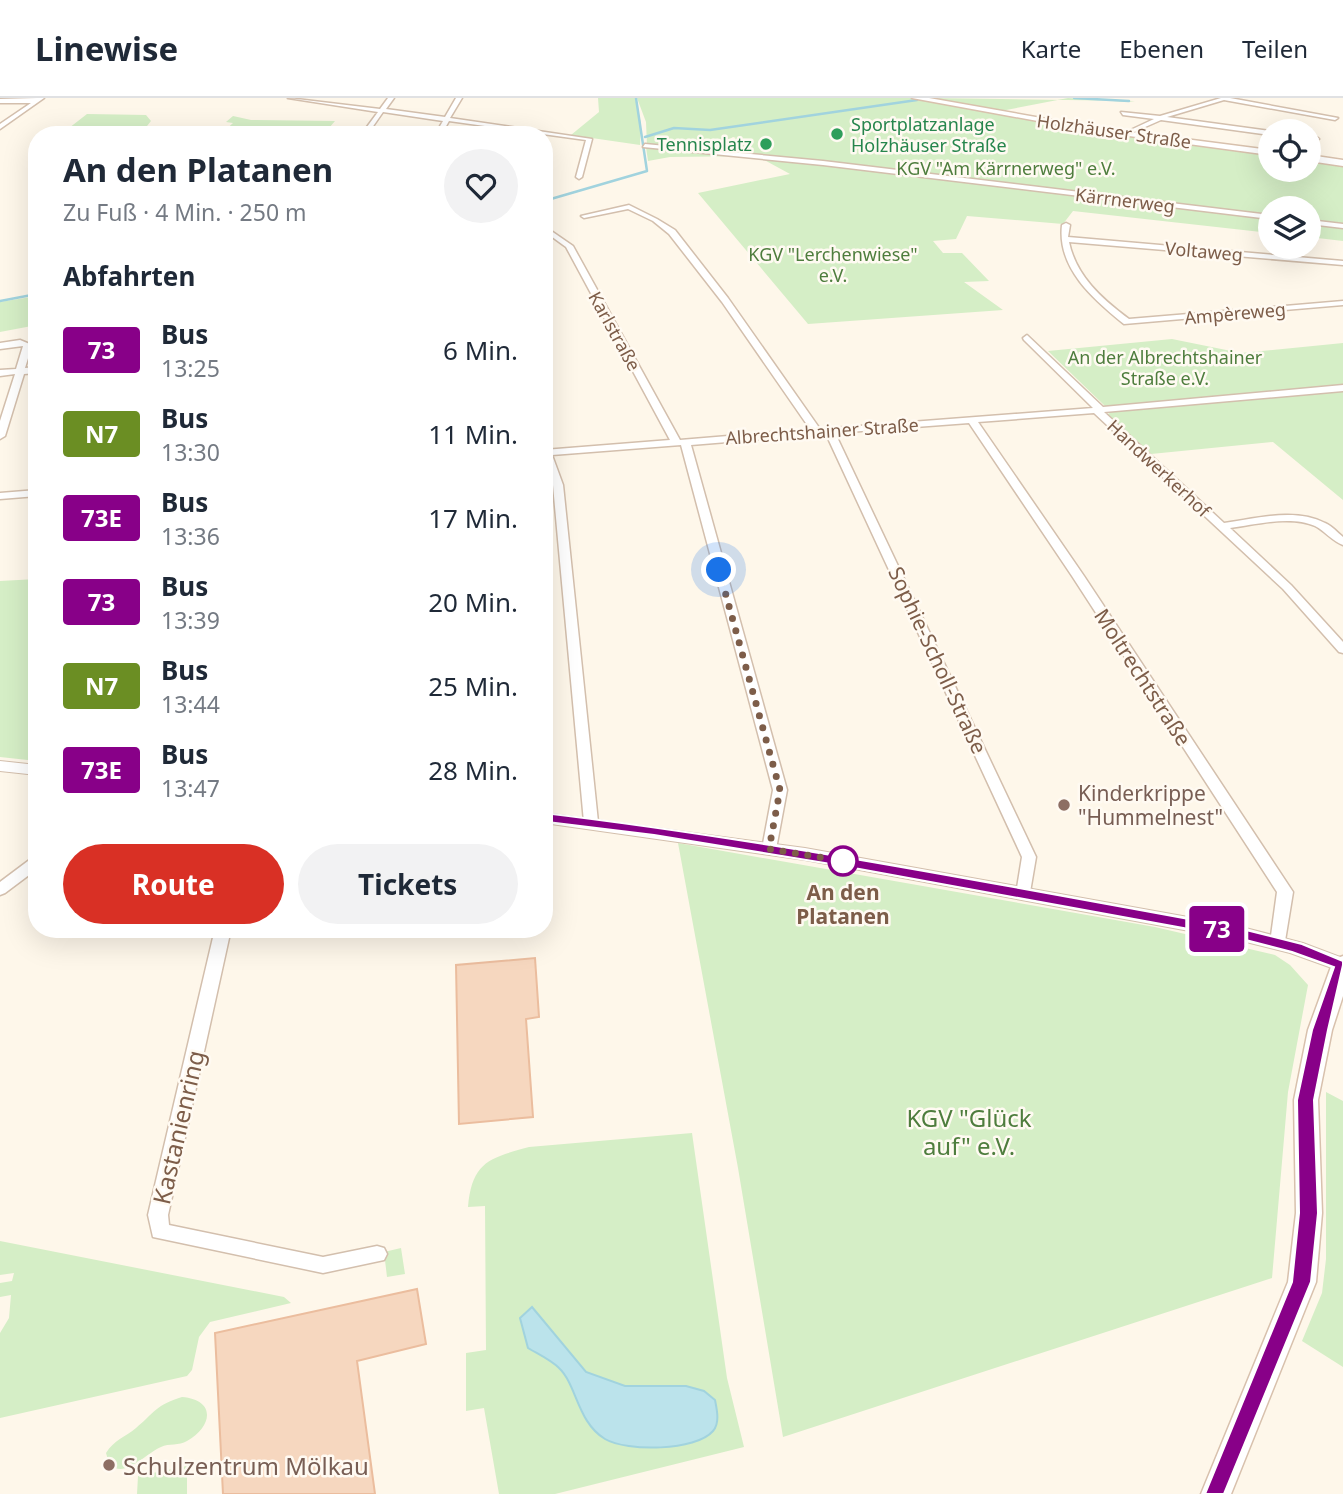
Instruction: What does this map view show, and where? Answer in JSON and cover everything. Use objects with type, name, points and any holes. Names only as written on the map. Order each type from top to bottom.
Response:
[{"type":"main road","name":"Holzhäuser Straße","points":[[916,98],[1125,134],[1258,151]]},
{"type":"main road","points":[[1321,160],[1343,163]]},
{"type":"main road","points":[[1216,1494],[1302,1282],[1309,1213],[1306,1100],[1320,1030],[1343,965]]},
{"type":"street","points":[[291,98],[478,126]]},
{"type":"street","points":[[371,126],[391,98]]},
{"type":"street","points":[[443,126],[459,98]]},
{"type":"street","points":[[1125,134],[1189,107],[1226,98],[1335,118]]},
{"type":"street","points":[[0,101],[38,100]]},
{"type":"street","points":[[0,127],[38,100]]},
{"type":"street","points":[[1123,113],[1258,132]]},
{"type":"street","points":[[0,117],[14,116]]},
{"type":"street","points":[[553,136],[589,139],[579,177]]},
{"type":"street","name":"Kärrnerweg","points":[[645,146],[810,161],[1258,216]]},
{"type":"street","name":"Sophie-Scholl-Straße","points":[[584,216],[629,207],[656,220],[672,232],[823,431],[1028,857],[1024,894]]},
{"type":"street","points":[[1321,223],[1343,226]]},
{"type":"street","points":[[1064,239],[1066,225]]},
{"type":"street","name":"Karlstraße","points":[[553,234],[569,246],[680,442],[780,790],[769,849]]},
{"type":"street","name":"Voltaweg","points":[[1064,239],[1343,263]]},
{"type":"street","name":"Ampèreweg","points":[[1064,239],[1071,262],[1087,287],[1127,323],[1343,303]]},
{"type":"street","points":[[1027,338],[1098,410]]},
{"type":"street","points":[[0,346],[20,343],[28,345],[20,372],[13,383],[0,436]]},
{"type":"street","points":[[0,373],[28,371]]},
{"type":"street","name":"Albrechtshainer Straße","points":[[553,452],[1343,388]]},
{"type":"street","name":"Handwerkerhof","points":[[1098,410],[1287,587],[1343,649]]},
{"type":"street","name":"Moltrechtstraße","points":[[972,420],[1078,576],[1284,892],[1278,943]]},
{"type":"street","points":[[553,473],[558,485],[591,822]]},
{"type":"street","points":[[0,496],[28,494]]},
{"type":"street","name":"Handwerkerhof","points":[[1222,526],[1308,520],[1321,525],[1343,542]]},
{"type":"street","points":[[0,766],[28,768]]},
{"type":"street","points":[[553,819],[769,849],[1238,933],[1343,965]]},
{"type":"street","points":[[0,890],[28,868]]},
{"type":"street","name":"Kastanienring","points":[[221,938],[158,1215],[160,1231],[323,1265],[377,1254]]},
{"type":"green space","points":[[598,98],[635,98],[641,123],[640,145],[571,135],[599,112]]},
{"type":"green space","points":[[637,98],[910,98],[1084,129],[1258,152],[1258,182],[1321,182],[1321,162],[1343,164],[1343,241],[1321,238],[1321,196],[1258,196],[1258,232],[1073,211],[1063,224],[967,216],[956,239],[933,241],[943,253],[962,253],[989,281],[964,282],[1003,310],[808,324],[698,193],[790,174],[759,157],[824,162],[717,150],[736,138],[733,137],[712,150],[647,146],[646,122]]},
{"type":"green space","points":[[929,98],[1058,100],[1001,111]]},
{"type":"green space","points":[[1068,98],[1107,101],[1058,100]]},
{"type":"green space","points":[[87,114],[146,115],[151,121],[147,126],[72,126]]},
{"type":"green space","points":[[233,116],[251,120],[335,121],[331,126],[230,126],[233,123],[226,122]]},
{"type":"green space","points":[[646,147],[757,156],[670,157],[648,161]]},
{"type":"green space","points":[[28,297],[28,327],[0,332],[0,302]]},
{"type":"green space","name":"An der Albrechtshainer Straße e.V.","points":[[1172,339],[1241,353],[1343,343],[1343,387],[1106,407],[1048,351]]},
{"type":"green space","points":[[1343,391],[1343,500],[1273,442],[1151,454],[1107,415],[1111,412]]},
{"type":"green space","points":[[28,579],[28,760],[0,757],[0,581]]},
{"type":"green space","name":"KGV \"Glück auf\" e.V.","points":[[678,843],[1155,927],[1275,955],[1290,965],[1308,985],[1288,1092],[1272,1278],[783,1437],[738,1168]]},
{"type":"green space","points":[[1326,1092],[1343,1101],[1343,1367],[1302,1341],[1322,1293],[1326,1259]]},
{"type":"green space","points":[[692,1133],[727,1378],[744,1447],[555,1494],[499,1494],[484,1408],[466,1411],[466,1353],[486,1350],[485,1206],[468,1207],[474,1180],[485,1164],[493,1159],[529,1147]]},
{"type":"green space","points":[[0,1241],[284,1297],[291,1303],[210,1322],[199,1337],[192,1370],[187,1376],[0,1418],[0,1333],[9,1318],[11,1295],[0,1297],[0,1283],[12,1281],[14,1273],[0,1275]]},
{"type":"green space","points":[[401,1248],[405,1274],[387,1277],[384,1252]]},
{"type":"green space","points":[[182,1397],[201,1403],[206,1409],[206,1422],[202,1429],[184,1443],[161,1447],[123,1469],[110,1463],[106,1453],[113,1445],[161,1406]]},
{"type":"green space","points":[[187,1466],[187,1494],[137,1494],[138,1476]]},
{"type":"water","points":[[532,1307],[586,1372],[625,1386],[686,1386],[704,1391],[715,1400],[717,1424],[713,1431],[692,1443],[677,1446],[629,1446],[605,1439],[596,1432],[583,1414],[565,1375],[559,1368],[528,1348],[520,1318]]},
{"type":"building","points":[[535,958],[539,1017],[526,1019],[533,1117],[459,1124],[456,965]]},
{"type":"building","points":[[417,1289],[426,1344],[357,1361],[375,1494],[223,1494],[215,1333]]},
{"type":"waterway","points":[[553,198],[647,171],[636,98]]},
{"type":"waterway","points":[[1074,98],[1129,101]]},
{"type":"waterway","points":[[645,137],[674,128],[710,130],[917,100]]},
{"type":"waterway","points":[[0,301],[28,296]]},
{"type":"bus line","name":"73","points":[[553,819],[654,831],[843,861],[1238,933],[1296,948],[1343,965],[1320,1030],[1306,1100],[1309,1213],[1302,1282],[1216,1494]]},
{"type":"place","name":"Sportplatzanlage Holzhäuser Straße","points":[[837,134]]},
{"type":"place","name":"Tennisplatz","points":[[766,144]]},
{"type":"place","name":"Kinderkrippe \"Hummelnest\"","points":[[1064,805]]},
{"type":"place","name":"An den Platanen","points":[[843,861]]},
{"type":"place","name":"Schulzentrum Mölkau","points":[[109,1465]]},
{"type":"route","points":[[719,570],[780,790],[769,849],[843,861]]},
{"type":"park label","name":"KGV \"Am Kärrnerweg\" e.V.","points":[[1006,168]]},
{"type":"park label","name":"KGV \"Lerchenwiese\" e.V.","points":[[833,264]]}]
